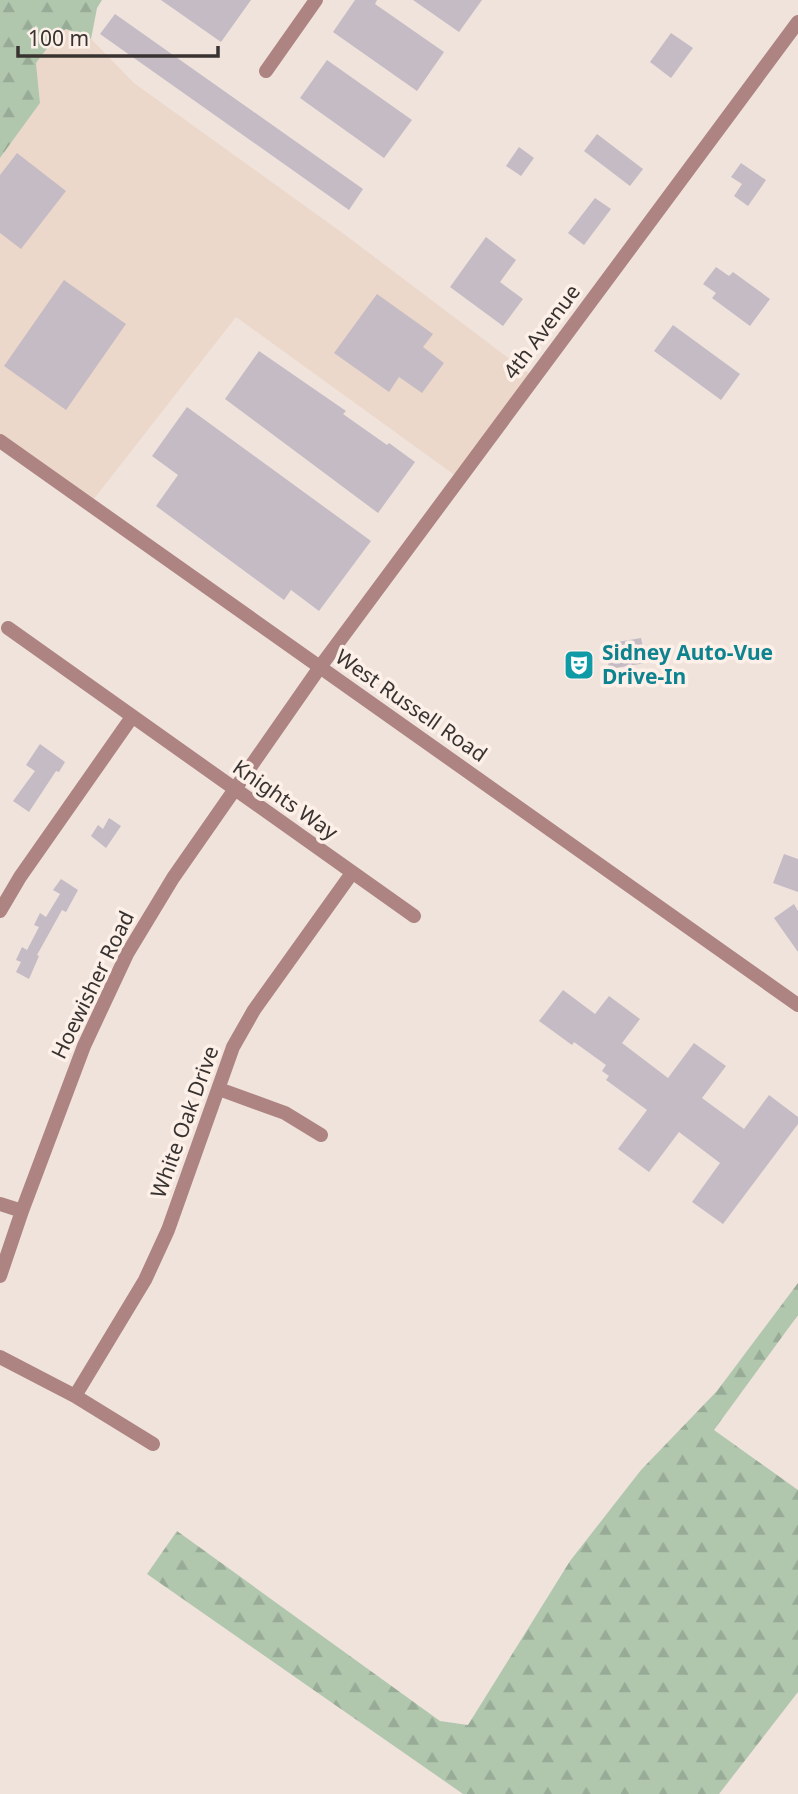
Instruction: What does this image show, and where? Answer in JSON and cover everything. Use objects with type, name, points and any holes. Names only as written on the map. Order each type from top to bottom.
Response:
[{"type":"street","points":[[266,71],[316,0]]},
{"type":"street","name":"4th Avenue","points":[[320,667],[798,22]]},
{"type":"street","name":"West Russell Road","points":[[0,441],[798,1005]]},
{"type":"street","name":"Knights Way","points":[[8,628],[414,916]]},
{"type":"street","name":"Hoewisher Road","points":[[0,1276],[84,1046],[127,954],[173,878],[320,667]]},
{"type":"street","points":[[0,911],[20,877],[132,717]]},
{"type":"street","name":"White Oak Drive","points":[[75,1396],[145,1280],[168,1230],[233,1047],[254,1010],[352,873]]},
{"type":"street","points":[[219,1089],[285,1114],[321,1135]]},
{"type":"street","points":[[0,1205],[22,1211]]},
{"type":"street","points":[[0,1357],[75,1396],[153,1444]]},
{"type":"shaded area","points":[[67,29],[91,39],[134,83],[344,234],[535,378],[460,479],[236,317],[90,504],[0,441],[0,158],[40,103],[36,63],[52,42]]},
{"type":"green space","points":[[0,0],[102,0],[97,8],[91,39],[66,29],[36,63],[40,103],[0,158]]},
{"type":"green space","points":[[798,1283],[798,1315],[714,1430],[798,1490],[798,1692],[719,1794],[463,1794],[147,1574],[177,1531],[440,1721],[468,1725],[570,1561],[641,1470],[717,1391]]},
{"type":"building","points":[[161,0],[251,0],[221,42]]},
{"type":"building","points":[[355,0],[377,0],[375,4],[444,52],[417,91],[333,32]]},
{"type":"building","points":[[413,0],[482,0],[459,32]]},
{"type":"building","points":[[115,14],[363,189],[349,210],[100,34]]},
{"type":"building","points":[[671,33],[693,48],[671,78],[650,62]]},
{"type":"building","points":[[327,60],[412,120],[384,158],[300,98]]},
{"type":"building","points":[[597,134],[643,169],[630,186],[584,151]]},
{"type":"building","points":[[519,147],[534,158],[521,176],[506,166]]},
{"type":"building","points":[[17,153],[66,191],[21,249],[0,233],[0,175]]},
{"type":"building","points":[[741,163],[766,180],[748,206],[734,196],[742,184],[731,177]]},
{"type":"building","points":[[595,198],[611,209],[584,245],[568,233]]},
{"type":"building","points":[[486,237],[516,260],[500,282],[523,299],[503,326],[450,287]]},
{"type":"building","points":[[716,267],[729,276],[733,272],[770,299],[750,326],[712,298],[716,293],[703,284]]},
{"type":"building","points":[[64,280],[126,324],[66,410],[4,366]]},
{"type":"building","points":[[377,294],[433,334],[423,347],[444,363],[422,393],[399,377],[389,392],[334,353]]},
{"type":"building","points":[[673,325],[740,374],[721,400],[654,351]]},
{"type":"building","points":[[259,351],[346,411],[343,414],[415,462],[378,513],[225,399]]},
{"type":"building","points":[[187,407],[371,541],[319,611],[291,590],[284,600],[156,506],[178,475],[152,456]]},
{"type":"building","points":[[641,638],[646,663],[609,669],[605,644]]},
{"type":"building","points":[[40,744],[65,762],[29,812],[13,801],[35,771],[26,765]]},
{"type":"building","points":[[109,818],[121,826],[106,848],[91,836],[98,825],[103,829]]},
{"type":"building","points":[[784,854],[798,859],[798,892],[773,883]]},
{"type":"building","points":[[61,879],[78,890],[66,912],[62,910],[37,955],[39,956],[29,979],[16,972],[21,962],[16,960],[22,947],[27,950],[39,927],[34,925],[40,913],[46,917],[60,894],[53,890]]},
{"type":"building","points":[[794,904],[798,911],[798,952],[774,918]]},
{"type":"building","points":[[563,990],[595,1014],[609,996],[640,1019],[622,1043],[668,1078],[694,1043],[726,1066],[702,1098],[744,1129],[769,1095],[798,1117],[798,1124],[723,1224],[692,1202],[720,1163],[679,1132],[649,1172],[618,1149],[647,1110],[606,1080],[609,1076],[602,1071],[606,1065],[539,1021]]},
{"type":"place","name":"Sidney Auto-Vue Drive-In","points":[[579,665]]}]
